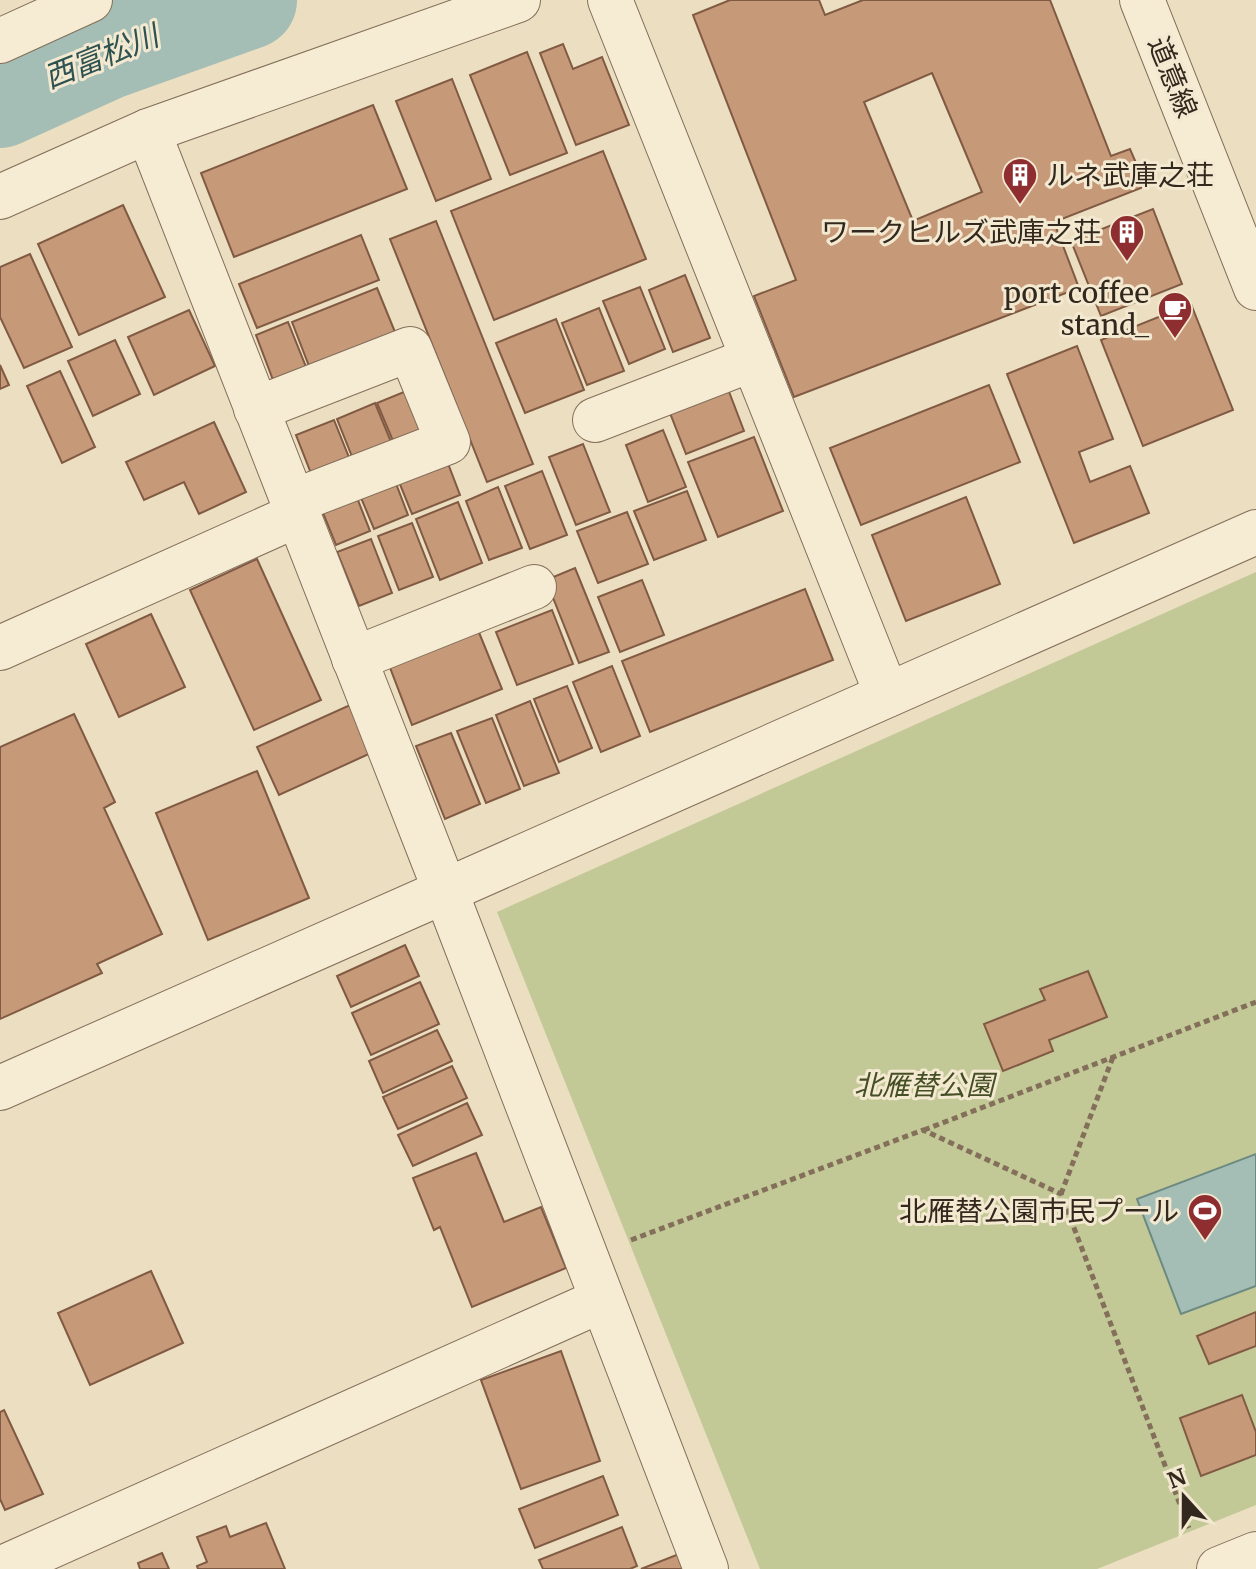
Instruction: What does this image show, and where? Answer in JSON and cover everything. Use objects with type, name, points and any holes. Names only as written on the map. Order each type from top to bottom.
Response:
[{"type":"street","points":[[0,41],[90,0]]},
{"type":"street","points":[[0,197],[148,131],[518,0]]},
{"type":"street","points":[[610,0],[887,695]]},
{"type":"street","name":"道意線","points":[[1142,0],[1256,288]]},
{"type":"street","points":[[148,131],[706,1569]]},
{"type":"street","points":[[0,648],[294,508],[448,442],[410,349],[256,409]]},
{"type":"street","points":[[595,420],[753,359]]},
{"type":"street","points":[[0,1088],[1256,532]]},
{"type":"street","points":[[354,659],[534,587]]},
{"type":"street","points":[[0,1569],[602,1300]]},
{"type":"street","points":[[1206,1555],[1256,1554]]},
{"type":"path","points":[[585,1258],[1256,1002]]},
{"type":"path","points":[[1113,1057],[1061,1194],[1206,1555]]},
{"type":"path","points":[[923,1130],[1061,1194]]},
{"type":"green space","name":"北雁替公園","points":[[1256,572],[1256,1505],[1097,1569],[760,1569],[497,912]]},
{"type":"water","name":"北雁替公園市民プール","points":[[1256,1154],[1256,1286],[1181,1314],[1137,1199]]},
{"type":"building","name":"ルネ武庫之荘","points":[[730,0],[819,0],[825,15],[863,0],[1050,0],[1111,156],[1130,149],[1146,186],[1054,222],[1079,288],[794,397],[754,296],[796,280],[693,15]],"holes":[[[932,73],[982,192],[913,221],[864,102]]]},
{"type":"building","points":[[563,44],[573,69],[602,57],[629,125],[576,145],[540,53]]},
{"type":"building","points":[[527,52],[567,153],[510,175],[470,75]]},
{"type":"building","points":[[452,79],[491,179],[436,201],[396,101]]},
{"type":"building","points":[[373,105],[407,189],[234,257],[201,173]]},
{"type":"building","points":[[603,151],[646,259],[494,320],[451,211]]},
{"type":"building","points":[[123,205],[165,297],[79,335],[38,244]]},
{"type":"building","name":"ワークヒルズ武庫之荘","points":[[1153,209],[1182,284],[1101,316],[1071,241]]},
{"type":"building","points":[[436,221],[533,464],[487,482],[390,239]]},
{"type":"building","points":[[361,235],[379,280],[257,328],[239,284]]},
{"type":"building","points":[[30,254],[72,347],[24,368],[0,317],[0,267]]},
{"type":"building","points":[[685,275],[710,338],[673,352],[649,290]]},
{"type":"building","points":[[640,287],[665,349],[629,364],[603,301]]},
{"type":"building","points":[[377,288],[395,332],[309,366],[292,322]]},
{"type":"building","points":[[1191,304],[1233,410],[1143,446],[1101,340]]},
{"type":"building","points":[[599,308],[624,371],[587,385],[562,323]]},
{"type":"building","points":[[189,310],[215,366],[154,395],[128,337]]},
{"type":"building","points":[[556,319],[584,390],[525,413],[496,343]]},
{"type":"building","points":[[288,322],[306,367],[273,380],[256,335]]},
{"type":"building","points":[[115,340],[140,394],[93,416],[68,361]]},
{"type":"building","points":[[1077,346],[1113,439],[1079,452],[1090,482],[1130,466],[1149,513],[1074,543],[1007,374]]},
{"type":"building","points":[[0,365],[9,385],[0,389]]},
{"type":"building","points":[[60,371],[95,447],[62,463],[27,386]]},
{"type":"building","points":[[989,385],[1020,462],[861,525],[830,448]]},
{"type":"building","points":[[416,387],[434,433],[396,448],[377,403]]},
{"type":"building","points":[[728,389],[744,431],[686,454],[670,413]]},
{"type":"building","points":[[375,403],[394,449],[355,464],[337,419]]},
{"type":"building","points":[[334,420],[352,465],[314,481],[296,435]]},
{"type":"building","points":[[214,422],[246,492],[199,514],[184,482],[144,500],[126,462]]},
{"type":"building","points":[[663,430],[686,487],[648,502],[626,445]]},
{"type":"building","points":[[754,437],[783,511],[718,537],[688,462]]},
{"type":"building","points":[[583,444],[610,512],[576,525],[549,457]]},
{"type":"building","points":[[444,453],[460,495],[412,514],[395,472]]},
{"type":"building","points":[[542,471],[567,535],[530,549],[505,486]]},
{"type":"building","points":[[392,473],[408,515],[374,529],[357,488]]},
{"type":"building","points":[[498,487],[522,548],[489,560],[466,501]]},
{"type":"building","points":[[354,490],[370,531],[336,545],[319,503]]},
{"type":"building","points":[[687,491],[706,540],[654,560],[634,511]]},
{"type":"building","points":[[966,497],[1000,584],[906,621],[872,535]]},
{"type":"building","points":[[458,502],[482,563],[440,580],[416,519]]},
{"type":"building","points":[[627,512],[648,564],[598,583],[577,531]]},
{"type":"building","points":[[412,523],[433,577],[399,590],[378,536]]},
{"type":"building","points":[[371,539],[392,593],[359,606],[337,552]]},
{"type":"building","points":[[257,559],[321,700],[254,730],[190,590]]},
{"type":"building","points":[[575,568],[609,652],[579,663],[546,580]]},
{"type":"building","points":[[642,580],[664,635],[620,652],[598,597]]},
{"type":"building","points":[[805,589],[833,660],[650,732],[622,661]]},
{"type":"building","points":[[552,610],[573,664],[517,685],[496,632]]},
{"type":"building","points":[[151,614],[185,687],[119,717],[86,644]]},
{"type":"building","points":[[478,630],[502,689],[412,725],[389,665]]},
{"type":"building","points":[[612,666],[640,736],[601,752],[573,682]]},
{"type":"building","points":[[567,686],[592,748],[559,762],[534,699]]},
{"type":"building","points":[[530,701],[559,773],[524,786],[496,715]]},
{"type":"building","points":[[350,705],[371,753],[279,795],[257,747]]},
{"type":"building","points":[[74,714],[115,802],[104,808],[162,934],[97,964],[102,973],[0,1019],[0,747]]},
{"type":"building","points":[[492,718],[520,789],[486,803],[457,731]]},
{"type":"building","points":[[451,733],[480,804],[445,819],[416,746]]},
{"type":"building","points":[[257,771],[309,898],[208,940],[156,813]]},
{"type":"building","points":[[405,945],[419,976],[351,1007],[337,976]]},
{"type":"building","points":[[1088,971],[1107,1017],[1049,1040],[1053,1051],[1003,1071],[984,1024],[1045,1000],[1040,989]]},
{"type":"building","points":[[420,982],[439,1024],[371,1055],[352,1013]]},
{"type":"building","points":[[437,1030],[452,1061],[383,1093],[369,1061]]},
{"type":"building","points":[[452,1066],[467,1098],[398,1129],[383,1097]]},
{"type":"building","points":[[467,1103],[482,1135],[413,1166],[398,1135]]},
{"type":"building","points":[[476,1153],[504,1222],[541,1207],[566,1268],[472,1307],[440,1227],[434,1230],[413,1178]]},
{"type":"building","points":[[151,1271],[183,1343],[90,1385],[58,1313]]},
{"type":"building","points":[[1256,1312],[1256,1346],[1209,1364],[1197,1336]]},
{"type":"building","points":[[561,1351],[600,1461],[521,1489],[481,1380]]},
{"type":"building","points":[[1242,1395],[1256,1432],[1256,1455],[1201,1476],[1180,1418]]},
{"type":"building","points":[[4,1410],[43,1494],[5,1510],[0,1499],[0,1412]]},
{"type":"building","points":[[603,1476],[618,1515],[535,1548],[519,1509]]},
{"type":"building","points":[[266,1523],[285,1569],[198,1569],[197,1566],[207,1562],[197,1537],[226,1526],[230,1537]]},
{"type":"building","points":[[622,1527],[637,1566],[630,1569],[543,1569],[539,1560]]},
{"type":"building","points":[[162,1553],[169,1569],[140,1569],[138,1563]]},
{"type":"building","points":[[679,1554],[685,1569],[641,1569]]},
{"type":"waterway","name":"西富松川","points":[[0,99],[108,50],[248,0]]},
{"type":"place","name":"ルネ武庫之荘","points":[[1020,206]]},
{"type":"place","name":"ワークヒルズ武庫之荘","points":[[1127,263]]},
{"type":"place","name":"port coffee stand_","points":[[1175,340]]},
{"type":"place","name":"北雁替公園市民プール","points":[[1205,1242]]}]
